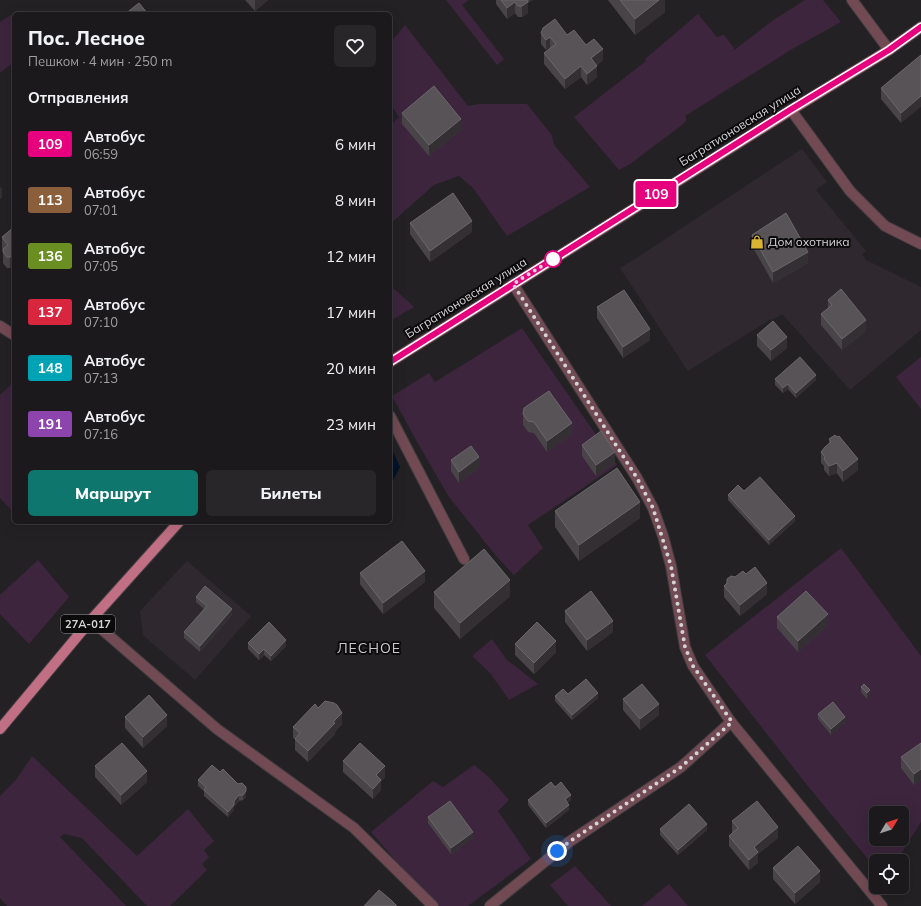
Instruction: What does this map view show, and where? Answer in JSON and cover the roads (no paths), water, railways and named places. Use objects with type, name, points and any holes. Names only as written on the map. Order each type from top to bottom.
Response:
[{"type":"main road","name":"Багратионовская улица","points":[[392,361],[790,110],[889,50],[921,27]]},
{"type":"main road","name":"27А-017","points":[[0,729],[91,620],[176,524]]},
{"type":"street","points":[[852,0],[889,50]]},
{"type":"street","points":[[790,110],[850,191],[885,226],[921,244]]},
{"type":"street","points":[[513,284],[637,478],[653,508],[671,566],[685,647],[693,666],[732,722],[882,906]]},
{"type":"street","points":[[0,326],[12,334]]},
{"type":"street","points":[[392,420],[464,559]]},
{"type":"street","points":[[91,620],[217,729],[354,828],[433,906]]},
{"type":"street","points":[[490,906],[569,842],[681,767],[732,722]]},
{"type":"water","points":[[392,449],[400,467],[392,482]]},
{"type":"place","name":"Дом охотника","points":[[757,242]]},
{"type":"district","name":"ЛЕСНОЕ","points":[[369,648]]}]
